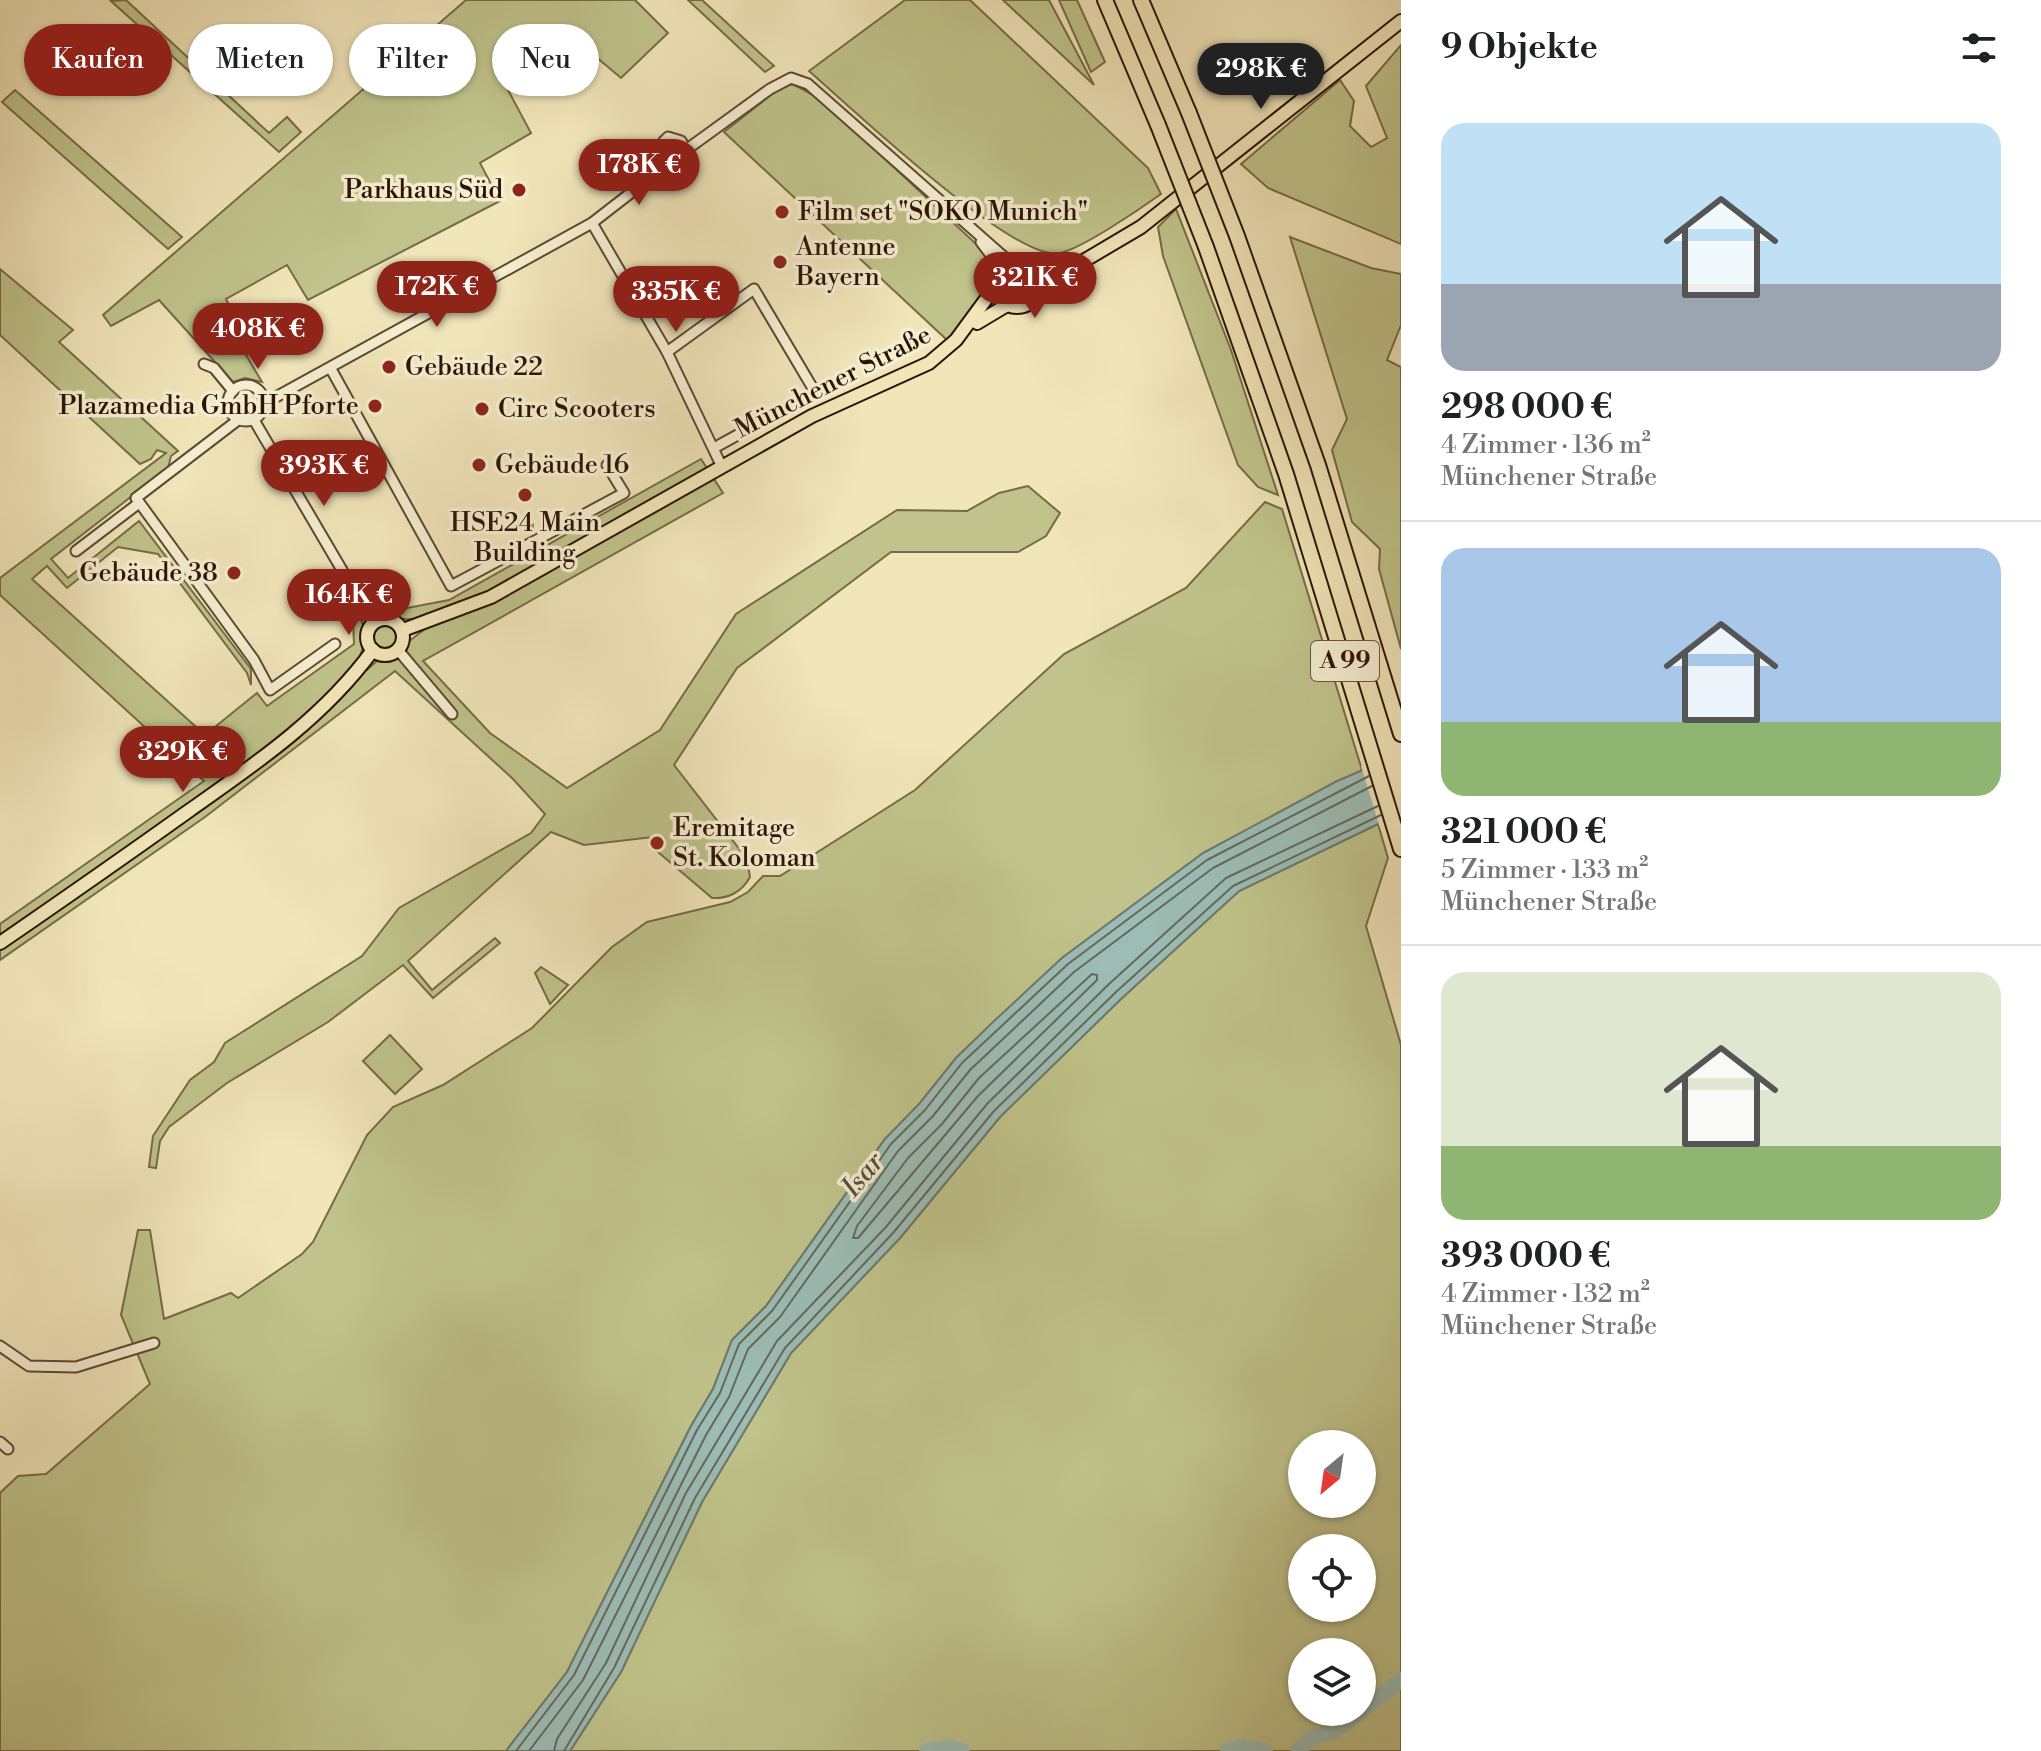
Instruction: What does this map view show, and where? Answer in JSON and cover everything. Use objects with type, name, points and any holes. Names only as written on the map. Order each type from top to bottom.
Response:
[{"type":"highway","name":"A 99","points":[[1105,0],[1206,247],[1286,474],[1401,849]]},
{"type":"highway","name":"A 99","points":[[1141,0],[1237,236],[1318,465],[1401,734]]},
{"type":"main road","points":[[1072,267],[1030,268],[1012,264],[996,280],[999,297],[1007,305],[1027,304],[1038,288],[1141,227],[1401,21]]},
{"type":"main road","points":[[1030,268],[1038,288]]},
{"type":"main road","name":"Münchener Straße","points":[[962,334],[996,280]]},
{"type":"main road","name":"Münchener Straße","points":[[403,630],[491,597],[812,416],[929,363],[986,314],[1007,305]]},
{"type":"main road","points":[[389,619],[403,630],[404,638],[398,650],[386,655],[373,650],[367,636],[373,623],[389,619]]},
{"type":"main road","points":[[0,943],[258,761],[342,690],[373,650]]},
{"type":"street","points":[[254,420],[265,403],[592,223],[770,89],[796,77],[1012,264]]},
{"type":"street","points":[[666,166],[662,149],[668,137],[681,141],[686,150]]},
{"type":"street","name":"Münchener Straße","points":[[592,223],[667,352],[721,465]]},
{"type":"street","points":[[974,233],[993,258],[996,280]]},
{"type":"street","name":"Münchener Straße","points":[[667,352],[754,289],[815,392],[714,448]]},
{"type":"street","points":[[204,364],[214,368],[233,391]]},
{"type":"street","points":[[331,369],[451,586],[624,493],[607,465]]},
{"type":"street","points":[[238,420],[228,407],[233,391],[243,385],[256,388],[265,403]]},
{"type":"street","points":[[254,420],[238,420],[136,498],[254,660],[270,690],[335,644]]},
{"type":"street","points":[[254,420],[373,623]]},
{"type":"street","points":[[76,551],[139,503]]},
{"type":"street","points":[[398,650],[411,664],[418,679],[452,714]]},
{"type":"street","points":[[0,1346],[29,1366],[76,1367],[154,1343]]},
{"type":"green space","points":[[126,0],[152,24],[137,24],[111,1]]},
{"type":"green space","points":[[466,0],[635,0],[668,33],[621,78],[599,59],[599,24],[492,24],[492,96],[511,96],[531,133],[480,163],[500,201],[308,300],[287,265],[226,299],[236,319],[228,324],[262,382],[245,378],[233,382],[159,300],[111,326],[103,315],[355,96],[476,96],[476,24],[438,24]]},
{"type":"green space","points":[[688,0],[702,0],[774,66],[765,72]]},
{"type":"green space","points":[[905,0],[970,0],[1148,168],[1161,194],[1097,236],[1060,253],[1038,250],[972,209],[809,71]]},
{"type":"green space","points":[[1003,0],[1049,0],[1094,85]]},
{"type":"green space","points":[[1059,0],[1077,0],[1105,62],[1091,72]]},
{"type":"green space","points":[[172,43],[188,58],[188,70],[172,56]]},
{"type":"green space","points":[[1401,45],[1401,244],[1268,188],[1241,164],[1340,80],[1354,101],[1350,126],[1371,147],[1387,138],[1366,86]]},
{"type":"green space","points":[[793,84],[822,100],[990,257],[990,281],[985,292],[947,340],[724,132],[781,87]]},
{"type":"green space","points":[[15,90],[182,237],[168,249],[2,102]]},
{"type":"green space","points":[[217,96],[229,96],[269,133],[287,117],[301,132],[279,152]]},
{"type":"green space","points":[[1176,209],[1231,350],[1278,495],[1258,487],[1238,465],[1163,256],[1158,227]]},
{"type":"green space","points":[[1290,237],[1371,268],[1401,274],[1401,325],[1387,360],[1401,367],[1401,649],[1379,569],[1380,549],[1352,522],[1332,450],[1347,419]]},
{"type":"green space","points":[[0,269],[73,330],[59,342],[178,451],[171,456],[168,468],[51,559],[68,578],[139,521],[251,669],[251,685],[247,673],[158,554],[118,547],[67,588],[47,566],[32,579],[205,735],[257,693],[267,706],[354,644],[353,620],[347,611],[371,598],[407,608],[449,600],[701,459],[723,493],[423,661],[490,733],[567,788],[660,730],[736,614],[897,510],[967,511],[999,493],[1028,486],[1060,513],[1046,536],[1018,552],[891,552],[737,668],[674,765],[747,859],[750,877],[739,890],[729,896],[712,898],[658,852],[665,839],[662,836],[584,845],[551,832],[408,961],[432,990],[495,938],[500,943],[433,998],[403,965],[328,1022],[227,1083],[169,1127],[160,1141],[156,1168],[149,1167],[153,1136],[190,1080],[214,1062],[225,1043],[362,956],[399,908],[531,833],[545,814],[513,779],[395,671],[205,817],[0,960],[0,924],[204,781],[0,595],[0,578],[166,453],[157,450],[151,459],[140,464],[0,335]],"holes":[[[370,607],[394,618],[420,618],[425,629],[408,642],[406,650],[413,660],[407,664],[397,657],[378,660],[367,670],[357,662],[364,638],[359,615]]]},
{"type":"green space","points":[[1016,269],[1027,274],[1032,285],[1027,296],[1016,301],[1005,296],[1000,285],[1005,274]]},
{"type":"green space","points":[[1265,502],[1282,509],[1362,770],[1203,853],[1062,958],[956,1058],[919,1105],[885,1139],[766,1306],[732,1340],[713,1389],[691,1426],[567,1672],[506,1751],[0,1751],[0,1493],[18,1476],[46,1474],[150,1384],[121,1315],[138,1230],[150,1230],[164,1319],[231,1293],[238,1298],[302,1254],[313,1242],[367,1135],[393,1107],[443,1085],[532,1028],[612,947],[647,922],[730,902],[748,892],[763,876],[780,876],[915,790],[1064,654],[1186,588]]},
{"type":"green space","points":[[385,624],[394,628],[398,637],[394,646],[385,650],[376,646],[372,637],[376,628]]},
{"type":"green space","points":[[1378,824],[1388,858],[1366,926],[1401,1045],[1401,1751],[570,1751],[621,1672],[702,1502],[791,1353],[900,1238],[1000,1117],[1122,998],[1239,891]]},
{"type":"green space","points":[[541,967],[568,985],[550,1004],[535,973]]},
{"type":"green space","points":[[390,1035],[422,1069],[395,1094],[363,1061]]},
{"type":"water","name":"Isar","points":[[1401,754],[1401,817],[1378,824],[1239,891],[1122,998],[1000,1117],[900,1238],[791,1353],[702,1502],[621,1672],[570,1751],[506,1751],[567,1672],[691,1426],[713,1389],[732,1340],[766,1306],[885,1139],[919,1104],[956,1058],[1062,958],[1203,853],[1337,781]]},
{"type":"pier","points":[[1401,750],[1401,821],[1380,828],[1361,766]]},
{"type":"waterway","points":[[1376,1699],[1401,1680]]},
{"type":"waterway","points":[[1298,1751],[1312,1737],[1334,1732],[1342,1726]]},
{"type":"waterway","points":[[1228,1751],[1245,1747],[1265,1751]]},
{"type":"waterway","points":[[927,1751],[950,1748],[962,1751]]},
{"type":"place","name":"Parkhaus Süd","points":[[519,190]]},
{"type":"place","name":"Film set \"SOKO Munich\"","points":[[782,212]]},
{"type":"place","name":"Antenne Bayern","points":[[780,262]]},
{"type":"place","name":"Gebäude 22","points":[[389,367]]},
{"type":"place","name":"Plazamedia GmbH Pforte","points":[[375,406]]},
{"type":"place","name":"Circ Scooters","points":[[482,409]]},
{"type":"place","name":"Gebäude 16","points":[[479,465]]},
{"type":"place","name":"HSE24 Main Building","points":[[525,495]]},
{"type":"place","name":"Gebäude 38","points":[[234,573]]},
{"type":"place","name":"Eremitage St. Koloman","points":[[657,843]]}]
